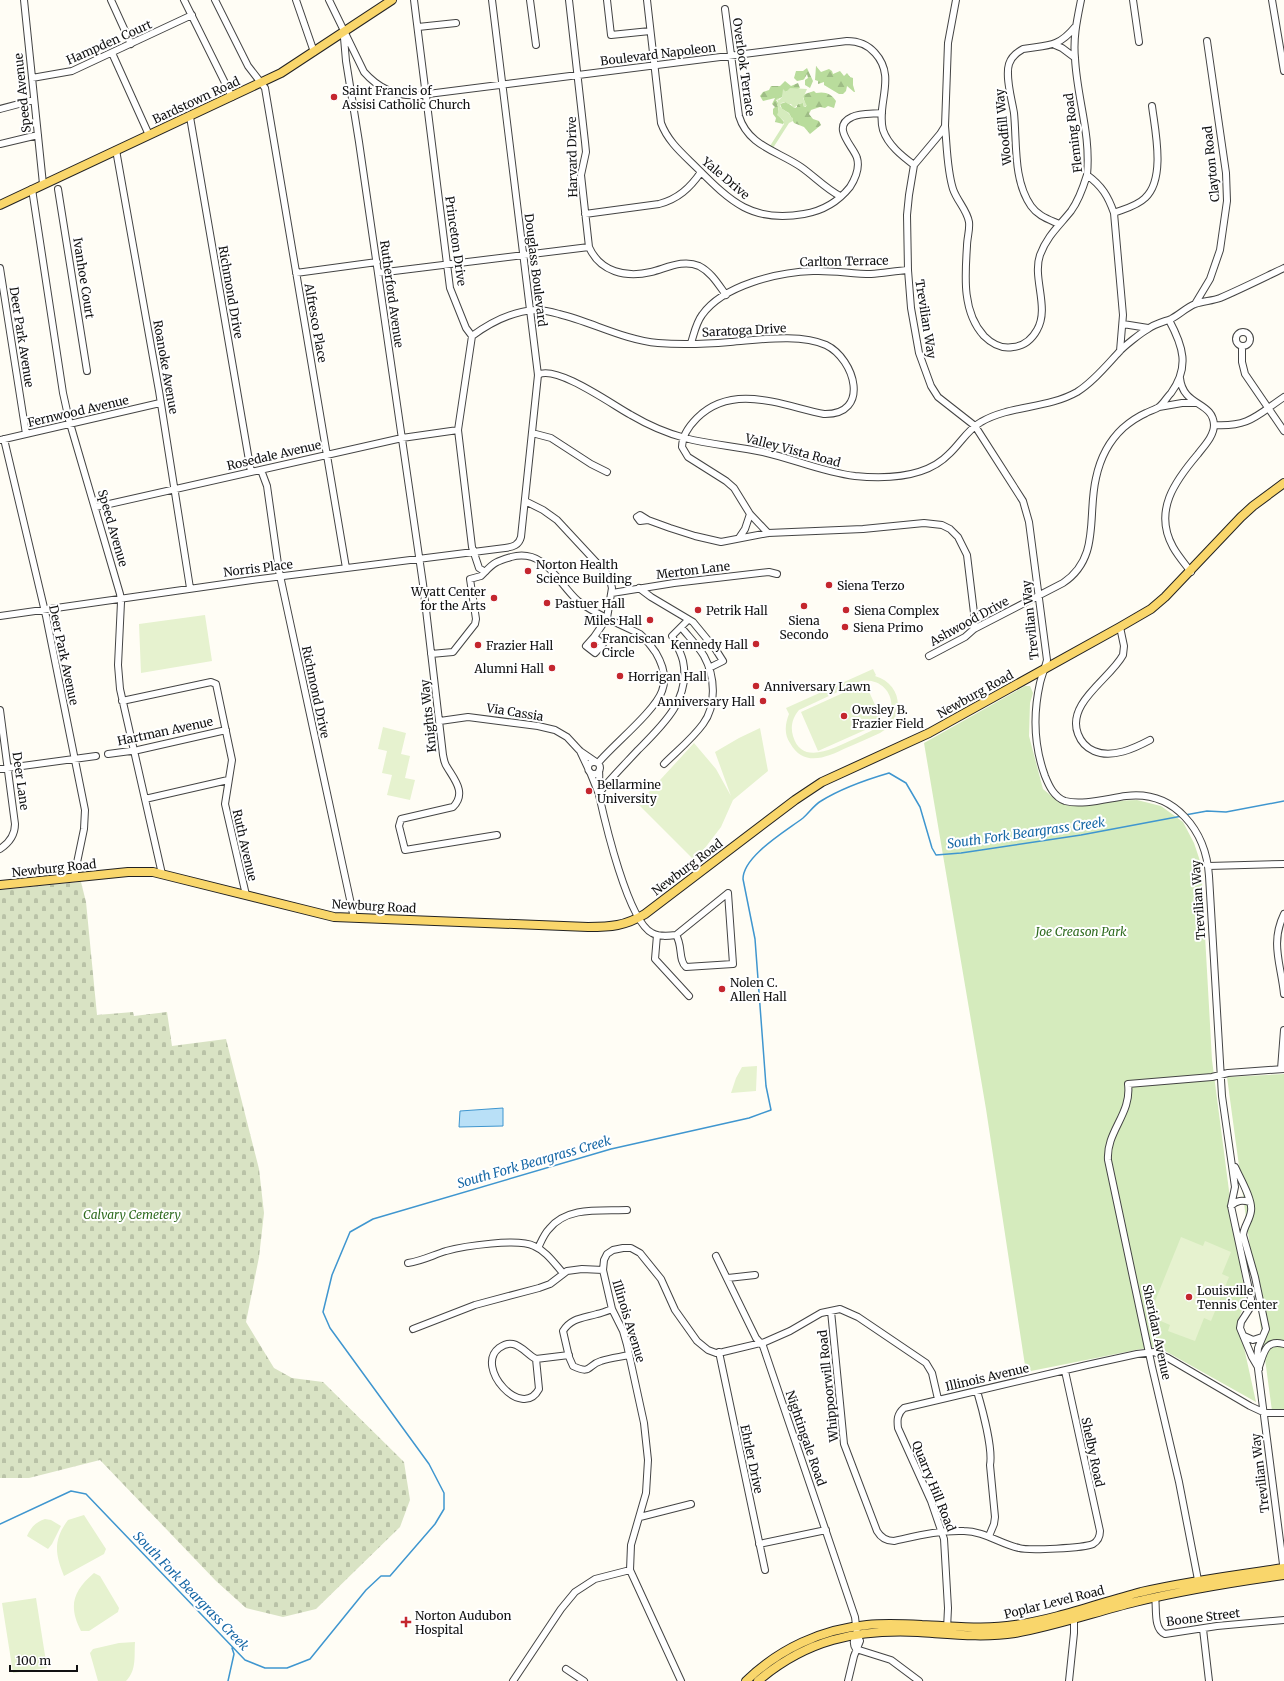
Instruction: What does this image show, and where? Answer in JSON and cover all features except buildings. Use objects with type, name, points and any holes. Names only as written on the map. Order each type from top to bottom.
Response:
[{"type":"main road","name":"Bardstown Road","points":[[0,205],[262,83],[314,52],[392,0]]},
{"type":"main road","name":"Newburg Road","points":[[0,885],[128,872],[162,874],[324,916],[609,927],[625,924],[639,917],[817,786],[851,768],[929,733],[1120,628],[1165,597],[1191,572],[1245,513],[1284,483]]},
{"type":"main road","name":"Poplar Level Road","points":[[746,1681],[781,1654],[796,1645],[823,1634],[857,1630],[947,1631],[971,1636],[1002,1635],[1035,1629],[1142,1592],[1284,1572]]},
{"type":"main road","name":"Poplar Level Road","points":[[1074,1615],[1155,1597],[1199,1585]]},
{"type":"main road","name":"Poplar Level Road","points":[[758,1681],[786,1659],[810,1647],[857,1630]]},
{"type":"street","name":"Speed Avenue","points":[[24,0],[43,184]]},
{"type":"street","points":[[111,0],[131,44]]},
{"type":"street","points":[[184,0],[232,97]]},
{"type":"street","points":[[215,0],[248,66],[262,83]]},
{"type":"street","points":[[296,0],[314,52]]},
{"type":"street","name":"Boulevard Napoleon","points":[[329,0],[362,68],[376,84],[384,89],[401,94],[426,94],[502,85],[848,41],[861,43],[874,51],[884,68],[886,83],[882,113],[884,132],[898,152],[914,165]]},
{"type":"street","name":"Princeton Drive","points":[[414,0],[450,288],[466,328],[472,336]]},
{"type":"street","name":"Douglass Boulevard","points":[[492,0],[538,375],[521,537],[518,543]]},
{"type":"street","points":[[530,0],[536,45]]},
{"type":"street","name":"Harvard Drive","points":[[570,0],[586,142],[582,176],[589,247],[599,263],[617,272],[642,274],[682,263],[698,266],[710,274],[726,295]]},
{"type":"street","points":[[608,0],[611,35],[650,31]]},
{"type":"street","name":"Yale Drive","points":[[647,0],[662,123],[666,133],[676,147],[701,172],[722,192],[742,207],[756,213],[780,217],[811,213],[826,207],[840,196],[853,182],[858,166],[855,154],[844,136],[844,124],[849,118],[854,116],[882,113]]},
{"type":"street","points":[[956,0],[948,43],[945,126],[951,183],[967,216],[969,224],[966,271],[969,308],[973,320],[979,330],[995,345],[1008,348],[1022,345],[1031,338],[1038,328],[1042,314],[1039,259],[1047,241],[1076,202],[1087,175]]},
{"type":"street","name":"Fleming Road","points":[[1081,0],[1075,27],[1074,57],[1088,141],[1089,157],[1087,175],[1104,190],[1109,198],[1114,213],[1120,266],[1123,324],[1120,351]]},
{"type":"street","points":[[1133,0],[1139,42]]},
{"type":"street","points":[[1272,0],[1284,71]]},
{"type":"street","name":"Overlook Terrace","points":[[725,9],[739,116],[742,125],[748,134],[763,146],[800,166],[840,196]]},
{"type":"street","name":"Hampden Court","points":[[32,78],[66,74],[192,15]]},
{"type":"street","points":[[418,27],[456,23]]},
{"type":"street","points":[[1055,45],[1064,39],[1075,27]]},
{"type":"street","name":"Rutherford Avenue","points":[[345,32],[344,38],[346,61],[377,262],[419,559]]},
{"type":"street","name":"Clayton Road","points":[[1194,304],[1210,279],[1220,250],[1227,201],[1226,173],[1207,41]]},
{"type":"street","points":[[1055,45],[1062,48],[1074,57]]},
{"type":"street","name":"Woodfill Way","points":[[1055,45],[1023,49],[1011,59],[1008,72],[1014,113],[1017,163],[1024,192],[1031,207],[1036,212],[1059,224]]},
{"type":"street","points":[[112,53],[149,135]]},
{"type":"street","name":"Alfresco Place","points":[[262,83],[265,88],[328,454],[346,568]]},
{"type":"street","points":[[0,109],[34,100]]},
{"type":"street","points":[[1114,213],[1139,202],[1147,195],[1153,185],[1157,166],[1157,153],[1152,106]]},
{"type":"street","name":"Richmond Drive","points":[[190,117],[251,472]]},
{"type":"street","points":[[914,165],[945,126]]},
{"type":"street","points":[[0,144],[38,135]]},
{"type":"street","name":"Roanoke Avenue","points":[[116,150],[160,403],[190,588]]},
{"type":"street","name":"Trevilian Way","points":[[914,165],[907,215],[908,270],[911,308],[916,341],[927,378],[938,397],[975,426],[1023,501],[1029,522],[1047,660],[1040,683],[1035,712],[1035,733],[1041,766],[1048,784],[1056,795],[1066,801],[1075,802],[1127,795],[1143,796],[1160,800],[1175,808],[1185,816],[1195,829],[1202,843],[1208,866],[1221,1074],[1224,1108],[1235,1187],[1231,1206],[1251,1299],[1250,1308],[1241,1322],[1241,1332],[1259,1369]]},
{"type":"street","points":[[585,214],[667,202],[684,193],[701,172]]},
{"type":"street","name":"Speed Avenue","points":[[32,189],[64,393],[71,424],[96,507],[120,598],[118,665],[122,701],[162,874]]},
{"type":"street","name":"Ivanhoe Court","points":[[58,189],[87,370]]},
{"type":"street","points":[[378,273],[589,247]]},
{"type":"street","points":[[296,273],[377,262]]},
{"type":"street","name":"Deer Park Avenue","points":[[0,268],[26,434]]},
{"type":"street","name":"Valley Vista Road","points":[[538,375],[541,373],[548,373],[574,382],[648,424],[684,438],[765,452],[819,470],[841,474],[882,477],[915,473],[933,467],[949,455],[975,426],[984,420],[1000,414],[1060,399],[1075,393],[1100,372],[1120,351],[1148,328],[1169,320],[1194,304],[1220,297],[1284,268]]},
{"type":"street","name":"Carlton Terrace","points":[[691,343],[698,322],[702,315],[713,304],[726,295],[758,281],[794,272],[837,271],[872,274],[908,270]]},
{"type":"street","name":"Saratoga Drive","points":[[472,336],[500,319],[538,310],[563,315],[641,340],[664,343],[781,338],[822,344],[836,352],[850,372],[854,386],[854,395],[852,403],[846,408],[829,414],[818,413],[763,399],[749,398],[729,400],[719,403],[702,414],[692,424],[684,438]]},
{"type":"street","name":"Ashwood Drive","points":[[1159,407],[1180,378],[1183,364],[1182,352],[1169,320]]},
{"type":"street","points":[[1123,324],[1148,328]]},
{"type":"street","points":[[472,336],[458,430],[473,552],[479,568],[485,572]]},
{"type":"street","points":[[1242,347],[1242,362],[1245,374],[1284,431]]},
{"type":"street","points":[[1180,378],[1184,393],[1208,411],[1214,425],[1205,446],[1184,470],[1174,486],[1166,510],[1166,525],[1171,542],[1191,572]]},
{"type":"street","points":[[1214,425],[1231,426],[1244,423],[1284,397]]},
{"type":"street","name":"Fernwood Avenue","points":[[2,440],[160,403]]},
{"type":"street","name":"Ashwood Drive","points":[[929,656],[965,637],[974,629],[1039,594],[1069,580],[1083,564],[1090,544],[1095,480],[1102,460],[1110,444],[1123,428],[1134,419],[1159,407],[1182,403],[1196,403]]},
{"type":"street","name":"Rosedale Avenue","points":[[96,507],[402,438],[458,430]]},
{"type":"street","points":[[532,433],[551,438],[591,464],[607,472]]},
{"type":"street","points":[[684,438],[682,447],[688,456],[734,488],[750,514],[768,533]]},
{"type":"street","name":"Deer Park Avenue","points":[[2,440],[46,616],[86,816],[74,877]]},
{"type":"street","name":"Richmond Drive","points":[[261,470],[267,486],[280,576],[354,918]]},
{"type":"street","points":[[525,501],[543,510],[557,520],[606,572],[612,586],[612,593],[607,618],[594,637]]},
{"type":"street","points":[[739,538],[745,529],[750,514]]},
{"type":"street","points":[[648,520],[711,540],[725,542],[768,533],[878,528],[924,523],[942,525],[950,529],[958,538],[967,555],[974,613],[974,629]]},
{"type":"street","name":"Norris Place","points":[[0,616],[190,588],[513,547],[518,543]]},
{"type":"street","points":[[432,654],[453,652],[475,624],[476,619],[470,579],[481,576],[493,563],[498,560],[522,555],[538,560],[555,574],[578,600],[588,608],[640,634],[647,640],[663,667],[664,682],[658,699],[597,762],[590,763],[589,770],[595,774],[599,771]]},
{"type":"street","name":"Knights Way","points":[[419,559],[432,654],[443,755],[446,766],[458,785],[458,800],[453,807],[448,809],[409,816],[401,819],[399,826],[404,848],[405,850],[497,834]]},
{"type":"street","name":"Merton Lane","points":[[612,593],[640,588],[769,572],[777,574]]},
{"type":"street","points":[[640,588],[693,622],[723,661],[709,668]]},
{"type":"street","points":[[599,793],[608,781],[664,724],[676,707],[683,687],[684,669],[680,653],[672,636],[688,620]]},
{"type":"street","points":[[664,764],[698,730],[708,715],[713,698],[713,688],[709,668],[699,649],[681,627]]},
{"type":"street","points":[[1120,628],[1124,646],[1123,655],[1080,706],[1076,718],[1077,730],[1085,745],[1092,750],[1101,753],[1114,753],[1136,747],[1150,740]]},
{"type":"street","name":"Ruth Avenue","points":[[122,701],[206,682],[214,683],[232,760],[224,804],[246,895]]},
{"type":"street","name":"Deer Lane","points":[[0,710],[15,829],[11,839],[0,849]]},
{"type":"street","name":"Via Cassia","points":[[440,721],[468,717],[538,726],[554,730],[567,737],[580,751],[597,762]]},
{"type":"street","name":"Hartman Avenue","points":[[108,754],[134,751],[226,730]]},
{"type":"street","name":"Via Cassia","points":[[580,751],[599,793]]},
{"type":"street","points":[[0,769],[96,756]]},
{"type":"street","points":[[597,762],[600,767],[599,793],[606,828],[615,860],[630,901],[645,928],[657,935],[676,935],[728,893],[734,964],[686,967],[682,962],[680,942],[676,935]]},
{"type":"street","points":[[145,800],[228,780]]},
{"type":"street","points":[[1208,866],[1273,863],[1284,864]]},
{"type":"street","points":[[1284,914],[1277,930],[1276,942],[1284,994]]},
{"type":"street","points":[[657,935],[655,959],[689,996]]},
{"type":"street","points":[[1221,1074],[1282,1069],[1284,1030]]},
{"type":"street","name":"Sheridan Avenue","points":[[1199,1585],[1179,1482],[1149,1352],[1108,1160],[1108,1151],[1110,1142],[1128,1100],[1128,1084],[1212,1077],[1221,1074]]},
{"type":"street","name":"Trevilian Way","points":[[1231,1160],[1250,1202],[1251,1213],[1245,1224],[1243,1235],[1255,1277],[1266,1329],[1257,1354],[1281,1524],[1284,1572]]},
{"type":"street","points":[[1231,1206],[1235,1202],[1242,1200],[1250,1202]]},
{"type":"street","points":[[538,1248],[549,1229],[559,1220],[571,1213],[583,1211],[627,1210]]},
{"type":"street","points":[[408,1263],[421,1261],[448,1251],[515,1242],[527,1243],[538,1248],[549,1257],[563,1273]]},
{"type":"street","name":"Illinois Avenue","points":[[681,1681],[630,1570],[630,1553],[648,1482],[648,1460],[644,1423],[629,1355],[623,1331],[612,1309],[603,1270],[605,1257],[613,1250],[626,1248],[640,1253],[661,1278],[675,1310],[697,1341],[708,1350],[719,1352],[765,1342],[790,1331],[821,1314],[840,1309],[850,1312],[926,1363],[932,1373],[938,1399],[1149,1352]]},
{"type":"street","name":"Nightingale Road","points":[[716,1256],[763,1346],[826,1530],[857,1630]]},
{"type":"street","points":[[413,1330],[475,1305],[550,1284],[563,1273],[582,1269],[603,1270]]},
{"type":"street","points":[[728,1278],[755,1275]]},
{"type":"street","points":[[612,1309],[579,1318],[566,1326],[563,1331],[569,1356],[573,1366],[586,1370],[590,1369],[599,1361],[629,1355]]},
{"type":"street","name":"Whippoorwill Road","points":[[831,1311],[844,1444],[877,1531],[882,1538],[891,1541],[942,1532],[965,1531],[989,1536],[1014,1547],[1028,1550],[1089,1545],[1096,1542],[1099,1538]]},
{"type":"street","points":[[1244,1336],[1253,1340],[1262,1337]]},
{"type":"street","points":[[1259,1369],[1265,1349],[1274,1343],[1284,1344]]},
{"type":"street","points":[[536,1359],[539,1389],[537,1393],[528,1399],[517,1399],[512,1396],[491,1368],[493,1355],[496,1350],[506,1344],[514,1344],[536,1359],[569,1356]]},
{"type":"street","name":"Ehrler Drive","points":[[719,1352],[765,1570]]},
{"type":"street","points":[[1149,1352],[1158,1353],[1168,1358],[1250,1406],[1265,1413],[1284,1413]]},
{"type":"street","name":"Shelby Road","points":[[1065,1371],[1098,1520],[1100,1531],[1099,1538]]},
{"type":"street","points":[[977,1391],[991,1461],[990,1466],[995,1517],[989,1536]]},
{"type":"street","name":"Quarry Hill Road","points":[[938,1399],[904,1408],[898,1414],[897,1422],[931,1501],[942,1532],[945,1547],[947,1631]]},
{"type":"street","points":[[640,1517],[691,1504]]},
{"type":"street","points":[[759,1544],[826,1530]]},
{"type":"street","points":[[513,1681],[561,1609],[575,1592],[595,1579],[630,1570]]},
{"type":"street","name":"Boone Street","points":[[1155,1597],[1158,1626],[1162,1634],[1217,1626],[1284,1620]]},
{"type":"street","points":[[1069,1681],[1074,1615]]},
{"type":"street","points":[[1203,1629],[1210,1681]]},
{"type":"street","points":[[843,1681],[849,1679],[856,1649],[853,1640],[857,1630]]},
{"type":"street","points":[[856,1649],[891,1660],[919,1681]]},
{"type":"street","points":[[566,1669],[584,1681]]},
{"type":"green space","points":[[816,66],[821,72],[829,69],[833,74],[840,71],[844,76],[847,73],[853,78],[855,92],[847,86],[846,91],[843,94],[839,94],[824,85],[824,82],[818,84],[818,81],[815,80]]},
{"type":"green space","points":[[807,68],[813,81],[810,88],[805,85],[805,80],[808,78],[807,74],[803,80],[797,81],[794,78],[796,71],[803,71]]},
{"type":"green space","points":[[785,81],[791,86],[798,83],[800,88],[784,92],[782,97],[776,100],[778,103],[779,116],[784,122],[781,129],[783,124],[775,122],[776,118],[773,114],[773,109],[775,107],[772,104],[775,98],[763,101],[760,96],[763,92],[769,90],[771,86],[780,86]]},
{"type":"green space","points":[[790,88],[807,89],[803,98],[807,106],[804,107],[803,103],[800,103],[794,108],[791,104],[786,102],[781,103],[780,106],[789,113],[793,118],[793,121],[789,123],[773,148],[770,146],[784,124],[784,121],[777,115],[779,110],[777,98],[779,100],[782,97],[783,89],[786,92]]},
{"type":"green space","points":[[814,91],[816,93],[822,92],[828,94],[836,101],[834,108],[828,106],[825,108],[820,107],[811,110],[809,114],[813,119],[819,121],[821,125],[810,134],[804,127],[794,123],[789,113],[782,109],[780,104],[786,102],[795,108],[797,107],[797,104],[803,103],[804,107],[806,107],[803,96]]},
{"type":"green space","points":[[205,615],[212,661],[141,673],[139,624]]},
{"type":"green space","points":[[873,669],[876,675],[875,676],[884,680],[891,686],[896,694],[898,702],[894,719],[888,727],[880,733],[831,755],[816,758],[802,756],[796,751],[788,740],[786,725],[789,714],[786,708]],"holes":[[[861,681],[878,683],[889,694],[891,708],[889,716],[884,723],[873,730],[829,750],[811,753],[804,751],[797,745],[793,736],[792,725],[799,710]]]},
{"type":"green space","points":[[865,683],[883,722],[818,751],[801,712]]},
{"type":"green space","name":"Joe Creason Park","points":[[1025,686],[1030,686],[1033,693],[1030,703],[1029,736],[1043,789],[1055,799],[1069,806],[1083,806],[1110,801],[1137,800],[1161,806],[1183,822],[1194,843],[1201,864],[1212,1060],[1231,1206],[1246,1302],[1240,1315],[1237,1330],[1243,1343],[1256,1402],[1158,1347],[1026,1372],[986,1109],[924,743]]},
{"type":"green space","points":[[383,727],[406,733],[401,754],[410,756],[405,778],[415,780],[410,800],[387,795],[392,775],[382,773],[387,751],[378,749]]},
{"type":"green space","points":[[760,728],[768,771],[733,800],[721,827],[695,861],[638,804],[694,743],[716,769],[731,796],[715,752]]},
{"type":"green space","name":"Calvary Cemetery","points":[[81,882],[86,902],[97,1015],[133,1012],[134,1016],[167,1012],[172,1046],[226,1039],[259,1169],[264,1213],[259,1257],[246,1322],[274,1368],[292,1378],[323,1382],[404,1462],[410,1500],[400,1527],[316,1609],[283,1617],[246,1608],[216,1581],[100,1460],[29,1478],[0,1478],[0,890]]},
{"type":"green space","points":[[757,1066],[756,1091],[731,1093],[736,1078],[742,1067]]},
{"type":"green space","points":[[1284,1074],[1284,1409],[1272,1411],[1227,1077]]},
{"type":"green space","name":"Louisville Tennis Center","points":[[1181,1237],[1203,1246],[1205,1241],[1231,1252],[1222,1274],[1229,1277],[1211,1321],[1204,1318],[1195,1341],[1168,1331],[1170,1325],[1149,1316]]},
{"type":"green space","points":[[84,1515],[106,1549],[104,1554],[64,1576],[57,1554],[60,1534],[68,1520]]},
{"type":"green space","points":[[45,1519],[51,1520],[61,1526],[48,1549],[27,1536],[34,1525]]},
{"type":"green space","points":[[94,1573],[100,1576],[119,1608],[118,1612],[89,1631],[81,1631],[75,1614],[75,1599],[81,1586]]},
{"type":"green space","points":[[36,1598],[47,1668],[13,1673],[2,1603]]},
{"type":"green space","points":[[135,1642],[135,1658],[130,1677],[126,1681],[98,1681],[90,1653],[93,1649],[119,1643]]},
{"type":"water","points":[[503,1108],[503,1126],[459,1127],[460,1111]]},
{"type":"waterway","name":"South Fork Beargrass Creek","points":[[0,1524],[71,1491],[86,1494],[245,1660],[265,1668],[287,1668],[310,1659],[366,1590],[381,1576],[390,1576],[435,1524],[444,1509],[444,1493],[429,1464],[330,1328],[323,1312],[332,1275],[350,1232],[373,1219],[611,1149],[749,1118],[771,1110],[766,1086],[755,939],[743,879],[745,870],[758,853],[803,818],[818,803],[829,796],[845,788],[889,773],[906,783],[920,807],[932,848],[936,855],[961,853],[1081,835],[1182,816]]},
{"type":"waterway","name":"South Fork Beargrass Creek","points":[[1185,815],[1207,811],[1226,812],[1284,801]]},
{"type":"waterway","points":[[228,1681],[234,1654],[232,1648]]},
{"type":"place","name":"Saint Francis of Assisi Catholic Church","points":[[334,97]]},
{"type":"place","name":"Norton Health Science Building","points":[[528,571]]},
{"type":"place","name":"Siena Terzo","points":[[829,585]]},
{"type":"place","name":"Wyatt Center for the Arts","points":[[494,598]]},
{"type":"place","name":"Pastuer Hall","points":[[547,603]]},
{"type":"place","name":"Siena Secondo","points":[[804,606]]},
{"type":"place","name":"Petrik Hall","points":[[698,610]]},
{"type":"place","name":"Siena Complex","points":[[846,610]]},
{"type":"place","name":"Miles Hall","points":[[650,620]]},
{"type":"place","name":"Siena Primo","points":[[845,627]]},
{"type":"place","name":"Kennedy Hall","points":[[756,644]]},
{"type":"place","name":"Frazier Hall","points":[[478,645]]},
{"type":"place","name":"Franciscan Circle","points":[[594,645]]},
{"type":"place","name":"Alumni Hall","points":[[552,668]]},
{"type":"place","name":"Horrigan Hall","points":[[620,676]]},
{"type":"place","name":"Anniversary Lawn","points":[[756,686]]},
{"type":"place","name":"Anniversary Hall","points":[[763,701]]},
{"type":"place","name":"Owsley B. Frazier Field","points":[[844,716]]},
{"type":"place","name":"Bellarmine University","points":[[589,791]]},
{"type":"place","name":"Nolen C. Allen Hall","points":[[722,989]]},
{"type":"place","name":"Louisville Tennis Center","points":[[1189,1297]]},
{"type":"place","name":"Norton Audubon Hospital","points":[[406,1622]]}]
